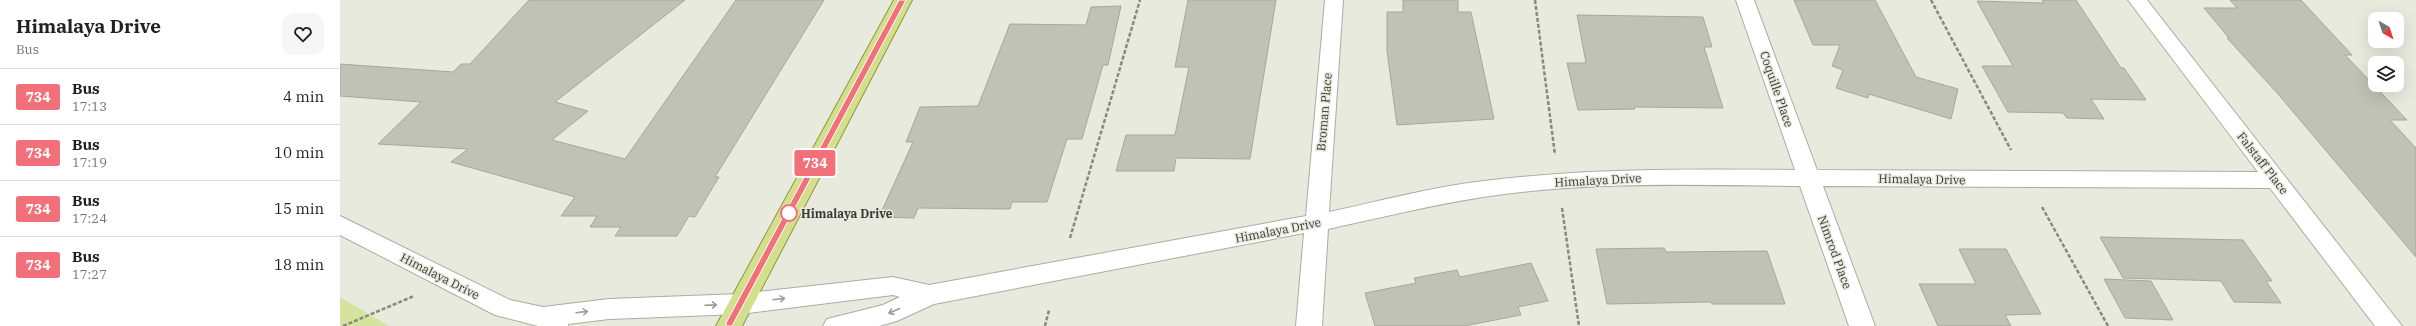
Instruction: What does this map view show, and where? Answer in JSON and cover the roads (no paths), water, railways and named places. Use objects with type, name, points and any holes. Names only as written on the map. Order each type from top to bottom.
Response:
[{"type":"main road","points":[[729,326],[902,0]]},
{"type":"street","name":"Broman Place","points":[[1309,326],[1315,223],[1334,0]]},
{"type":"street","name":"Coquille Place","points":[[1746,0],[1808,178]]},
{"type":"street","name":"Falstaff Place","points":[[2137,0],[2389,326]]},
{"type":"street","name":"Himalaya Drive","points":[[836,326],[888,314],[929,295],[1315,223],[1482,189],[1558,181],[1654,177],[2276,180]]},
{"type":"street","name":"Nimrod Place","points":[[1808,178],[1862,326]]},
{"type":"street","name":"Himalaya Drive","points":[[340,225],[504,308],[552,322],[609,309],[740,304],[893,286],[929,295]]},
{"type":"place","name":"Himalaya Drive","points":[[789,213]]}]
